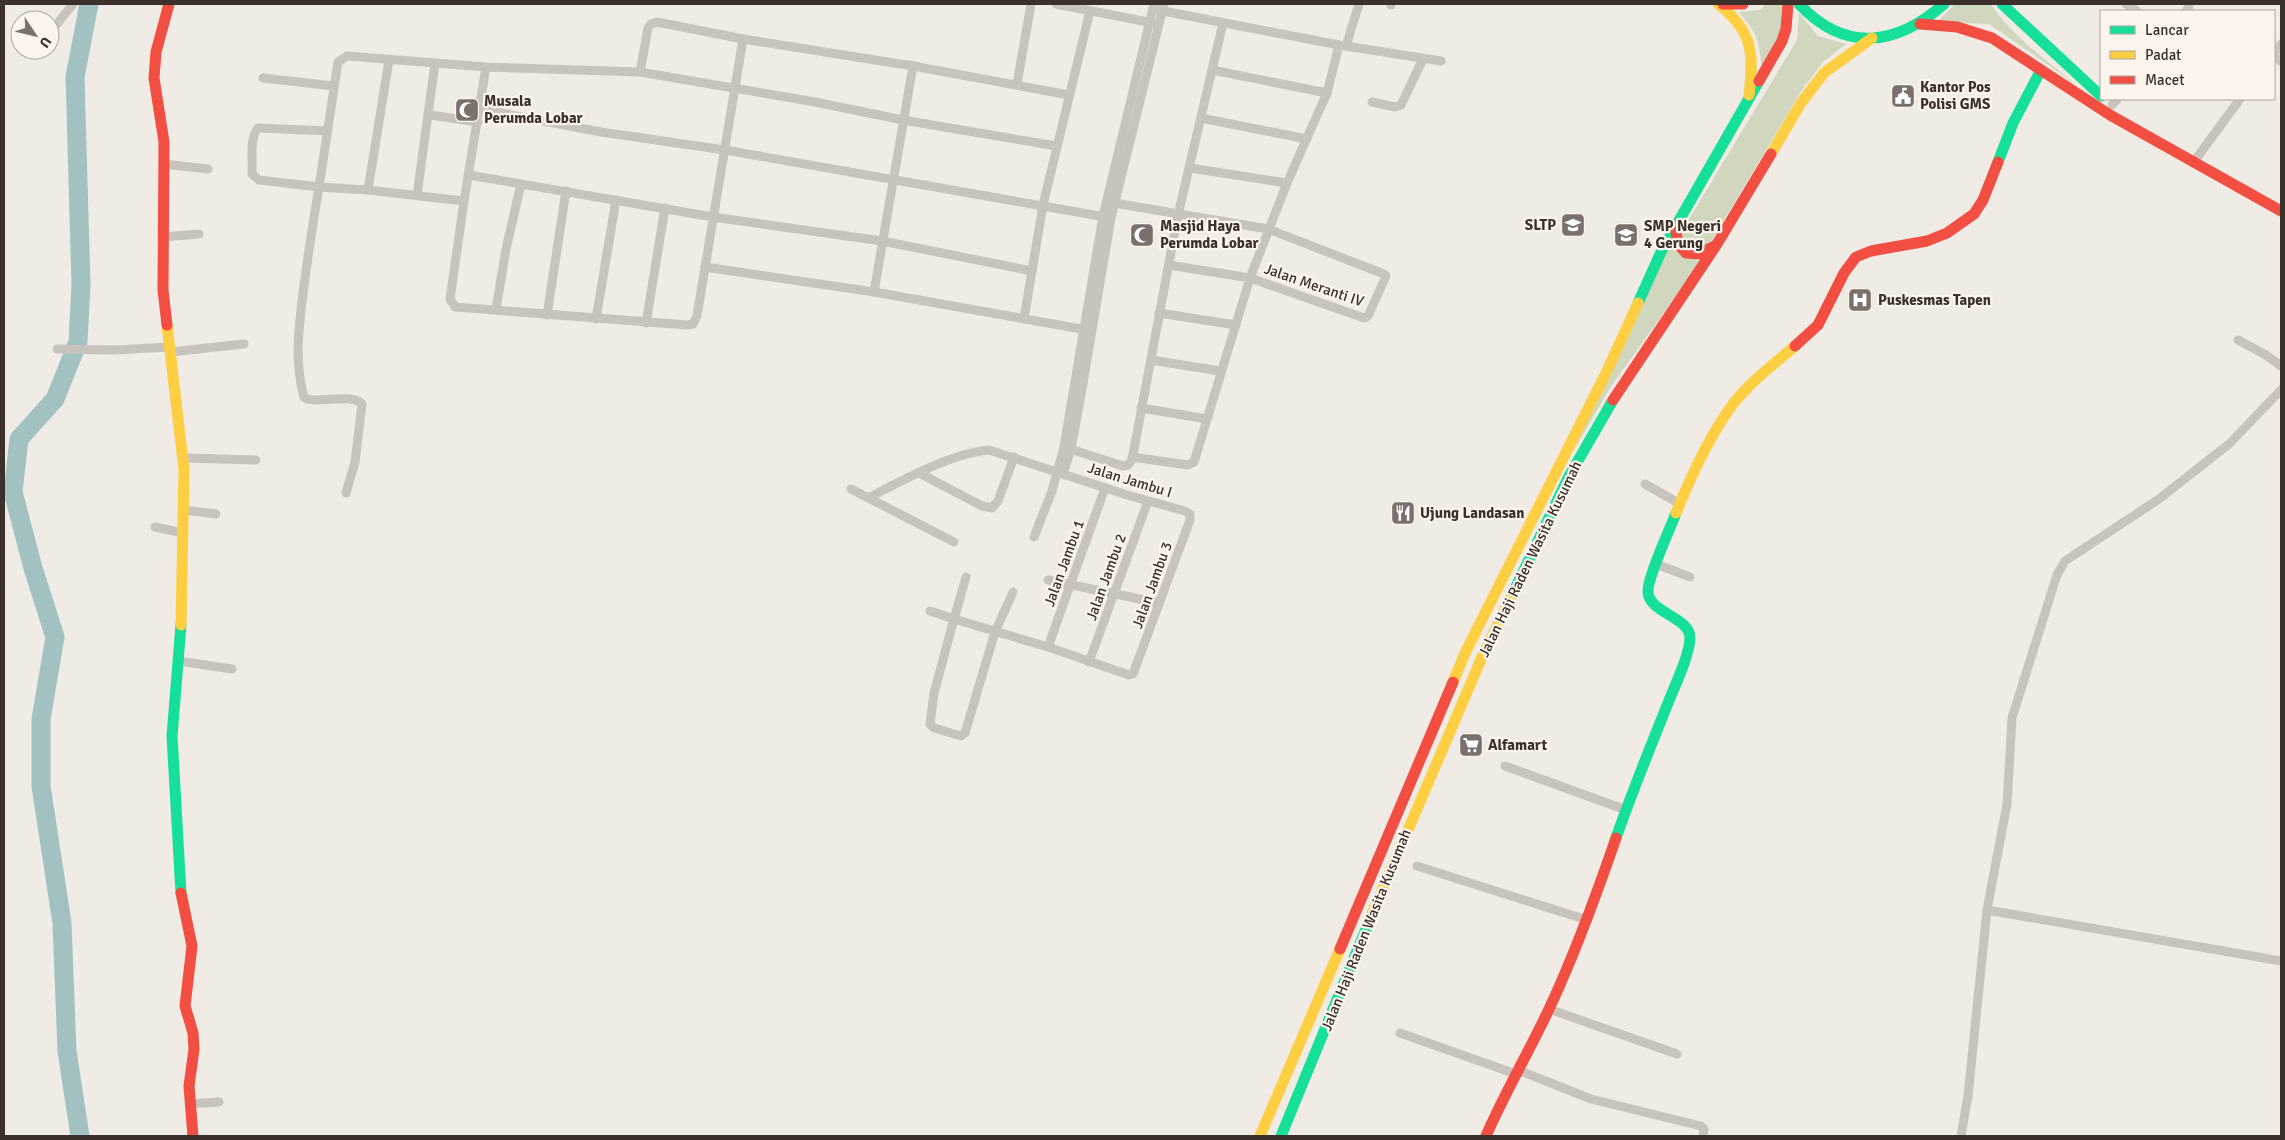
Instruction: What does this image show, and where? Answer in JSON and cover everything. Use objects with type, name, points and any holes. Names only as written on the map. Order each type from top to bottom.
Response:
[{"type":"main road","points":[[169,4],[154,68],[155,91],[168,164],[167,236],[162,290],[173,351],[188,458],[183,533],[183,661],[172,736],[181,893],[192,946],[185,1006],[192,1032],[194,1050],[188,1086],[193,1136]]},
{"type":"main road","points":[[1718,4],[1740,21],[1749,40],[1752,63],[1748,103]]},
{"type":"main road","points":[[1723,4],[1743,4]]},
{"type":"main road","name":"Jalan Haji Raden Wasita Kusumah","points":[[1260,1136],[1466,651],[1606,373],[1661,252],[1782,41],[1787,23],[1788,4]]},
{"type":"main road","points":[[1799,4],[1823,26],[1846,35],[1872,38],[1897,35],[1920,24],[1944,4]]},
{"type":"main road","points":[[2002,4],[2086,85],[2100,95]]},
{"type":"main road","points":[[1920,24],[1944,25],[1973,30],[2002,44],[2078,96],[2193,164],[2281,211]]},
{"type":"main road","name":"Jalan Haji Raden Wasita Kusumah","points":[[1281,1136],[1408,828],[1482,657],[1526,561],[1568,478],[1614,397],[1717,244],[1801,103],[1814,85],[1834,64],[1872,38]]},
{"type":"main road","points":[[1486,1136],[1504,1094],[1549,1009],[1587,920],[1626,810],[1677,680],[1689,643],[1690,635],[1686,627],[1654,605],[1649,600],[1648,592],[1656,564],[1680,504],[1706,448],[1732,405],[1764,371],[1797,346],[1818,325],[1852,262],[1862,254],[1927,241],[1947,233],[1974,214],[1983,200],[2013,123],[2041,70]]},
{"type":"main road","points":[[2078,96],[2086,85]]},
{"type":"main road","points":[[2111,101],[2167,148]]},
{"type":"main road","points":[[1675,226],[1676,242],[1684,251],[1691,255],[1702,255],[1717,244]]},
{"type":"main road","points":[[1466,651],[1482,657]]},
{"type":"street","points":[[60,20],[73,4]]},
{"type":"street","points":[[1017,84],[1031,4]]},
{"type":"street","points":[[1056,4],[1154,23]]},
{"type":"street","points":[[1132,456],[1191,465],[1250,278],[1268,229],[1327,93],[1342,45],[1359,4]]},
{"type":"street","points":[[2013,4],[2029,31]]},
{"type":"street","points":[[1107,217],[1114,203],[1154,23],[1153,7],[1163,7],[1224,23],[1441,61]]},
{"type":"street","points":[[1034,537],[1068,448],[1107,217],[1154,23],[1163,7]]},
{"type":"street","points":[[1024,318],[1043,204],[1090,11]]},
{"type":"street","points":[[640,72],[648,28],[653,23],[666,23],[743,39],[913,66],[1069,95]]},
{"type":"street","points":[[1068,448],[1123,466],[1130,464],[1178,215],[1224,23]]},
{"type":"street","points":[[486,67],[450,301],[455,306],[547,316],[687,325],[694,322],[705,267],[743,39]]},
{"type":"street","points":[[346,493],[355,462],[362,404],[358,400],[350,399],[307,399],[304,397],[299,376],[298,342],[334,86],[338,62],[344,57],[486,67],[640,72],[1056,146]]},
{"type":"street","points":[[1372,102],[1395,107],[1401,105],[1423,59]]},
{"type":"street","points":[[368,190],[389,60]]},
{"type":"street","points":[[417,195],[430,115],[435,63]]},
{"type":"street","points":[[874,292],[913,66]]},
{"type":"street","points":[[1212,70],[1327,93]]},
{"type":"street","points":[[263,78],[334,86]]},
{"type":"street","points":[[2193,164],[2239,100]]},
{"type":"street","points":[[480,109],[601,132],[725,150],[892,180],[1043,204],[1107,217]]},
{"type":"street","points":[[430,115],[478,122]]},
{"type":"street","points":[[1201,118],[1307,139]]},
{"type":"street","points":[[327,131],[256,129],[252,174],[259,180],[464,201]]},
{"type":"street","points":[[168,164],[208,168]]},
{"type":"street","points":[[1190,168],[1287,184]]},
{"type":"street","points":[[469,175],[713,217],[882,240],[1032,271]]},
{"type":"street","points":[[496,309],[506,249],[521,184]]},
{"type":"street","points":[[547,316],[566,191]]},
{"type":"street","points":[[596,319],[616,200]]},
{"type":"street","points":[[1114,203],[1268,229]]},
{"type":"street","points":[[646,323],[665,208]]},
{"type":"street","name":"Jalan Meranti IV","points":[[1169,265],[1250,278],[1364,318],[1368,316],[1386,279],[1385,274],[1268,229]]},
{"type":"street","points":[[167,236],[199,234]]},
{"type":"street","points":[[705,267],[874,292],[1088,330]]},
{"type":"street","points":[[1159,313],[1236,325]]},
{"type":"street","points":[[2238,340],[2266,354],[2281,366]]},
{"type":"street","points":[[57,349],[173,351],[244,344]]},
{"type":"street","points":[[1151,360],[1220,371]]},
{"type":"street","points":[[1961,1136],[1968,1096],[1987,910],[2007,804],[2012,718],[2060,569],[2069,558],[2159,499],[2229,444],[2281,390]]},
{"type":"street","points":[[1141,408],[1207,419]]},
{"type":"street","name":"Jalan Jambu I","points":[[870,497],[919,473],[984,451],[995,451],[1105,488],[1190,513]]},
{"type":"street","points":[[919,473],[982,506],[992,508],[996,504],[1014,457]]},
{"type":"street","points":[[188,458],[256,460]]},
{"type":"street","points":[[1645,484],[1680,504]]},
{"type":"street","name":"Jalan Jambu 1","points":[[1048,647],[1072,585],[1105,488]]},
{"type":"street","points":[[851,489],[870,497],[954,542]]},
{"type":"street","name":"Jalan Jambu 2","points":[[1089,662],[1148,501]]},
{"type":"street","points":[[184,510],[216,514]]},
{"type":"street","name":"Jalan Jambu 3","points":[[1089,662],[1131,675],[1138,667],[1158,603],[1190,520],[1190,513]]},
{"type":"street","points":[[155,527],[183,533]]},
{"type":"street","points":[[1656,564],[1690,577]]},
{"type":"street","points":[[966,577],[934,693],[930,724],[934,728],[960,736],[965,733],[996,632],[1013,592]]},
{"type":"street","points":[[1048,580],[1158,603]]},
{"type":"street","points":[[930,611],[954,620],[1048,647],[1089,662]]},
{"type":"street","points":[[183,661],[232,669]]},
{"type":"street","points":[[1505,766],[1626,810]]},
{"type":"street","points":[[1417,866],[1587,920]]},
{"type":"street","points":[[1987,910],[2281,961]]},
{"type":"street","points":[[1549,1009],[1676,1054]]},
{"type":"street","points":[[1400,1033],[1591,1099],[1701,1126],[1704,1129],[1703,1136]]},
{"type":"street","points":[[189,1104],[219,1102]]},
{"type":"green space","points":[[1766,4],[1782,4],[1786,25],[1762,70],[1760,52],[1754,32],[1738,12],[1760,10]]},
{"type":"green space","points":[[1955,4],[1991,4],[2020,38],[2077,85],[1989,24],[1937,22]]},
{"type":"green space","points":[[1799,13],[1818,36],[1846,44],[1823,62],[1802,90],[1706,250],[1694,253],[1680,234],[1797,40]]},
{"type":"green space","points":[[1668,244],[1700,262],[1610,388],[1574,450]]},
{"type":"waterway","points":[[80,1136],[67,1051],[62,923],[41,786],[41,719],[55,637],[33,568],[13,492],[19,439],[55,399],[78,342],[81,284],[75,77],[89,4]]},
{"type":"traffic: fast","points":[[1799,4],[1816,20],[1834,31],[1852,37],[1871,38],[1908,29],[1944,4]]},
{"type":"traffic: fast","points":[[2002,4],[2100,95]]},
{"type":"traffic: fast","points":[[1998,162],[2013,123],[2041,70]]},
{"type":"traffic: fast","points":[[1638,303],[1661,252],[1759,81]]},
{"type":"traffic: fast","points":[[1513,593],[1568,478],[1613,400]]},
{"type":"traffic: fast","points":[[1616,838],[1689,646],[1690,638],[1684,625],[1655,605],[1650,599],[1648,592],[1655,565],[1676,513]]},
{"type":"traffic: fast","points":[[181,625],[172,736],[181,893]]},
{"type":"traffic: fast","points":[[1281,1136],[1373,912]]},
{"type":"traffic: slow","points":[[1718,4],[1738,24],[1749,44],[1751,55],[1749,95]]},
{"type":"traffic: slow","points":[[1771,154],[1801,103],[1824,73],[1872,38]]},
{"type":"traffic: slow","points":[[1453,682],[1466,651],[1606,373],[1638,303]]},
{"type":"traffic: slow","points":[[167,325],[184,470],[181,625]]},
{"type":"traffic: slow","points":[[1676,513],[1701,457],[1724,416],[1755,381],[1795,346]]},
{"type":"traffic: slow","points":[[1373,912],[1482,657],[1513,593]]},
{"type":"traffic: slow","points":[[1260,1136],[1340,949]]},
{"type":"traffic: jam","points":[[167,325],[163,290],[164,142],[154,78],[156,52],[169,4]]},
{"type":"traffic: jam","points":[[1723,4],[1743,4]]},
{"type":"traffic: jam","points":[[1759,81],[1782,41],[1786,29],[1788,4]]},
{"type":"traffic: jam","points":[[1920,24],[1957,27],[1992,38],[2110,115],[2281,211]]},
{"type":"traffic: jam","points":[[1613,400],[1717,244],[1771,154]]},
{"type":"traffic: jam","points":[[1795,346],[1818,325],[1844,273],[1856,257],[1871,251],[1927,241],[1947,233],[1974,214],[1983,200],[1998,162]]},
{"type":"traffic: jam","points":[[1675,226],[1678,244],[1686,253],[1699,254],[1715,246]]},
{"type":"traffic: jam","points":[[1340,949],[1453,682]]},
{"type":"traffic: jam","points":[[1486,1136],[1559,988],[1585,925],[1616,838]]},
{"type":"traffic: jam","points":[[181,893],[192,946],[185,1006],[193,1033],[194,1049],[189,1086],[193,1136]]},
{"type":"place","name":"Kantor Pos Polisi GMS","points":[[1903,96]]},
{"type":"place","name":"Musala Perumda Lobar","points":[[467,110]]},
{"type":"place","name":"SLTP","points":[[1573,225]]},
{"type":"place","name":"Masjid Haya Perumda Lobar","points":[[1142,235]]},
{"type":"place","name":"SMP Negeri 4 Gerung","points":[[1626,235]]},
{"type":"place","name":"Puskesmas Tapen","points":[[1860,300]]},
{"type":"place","name":"Ujung Landasan","points":[[1403,513]]},
{"type":"place","name":"Alfamart","points":[[1471,745]]}]
